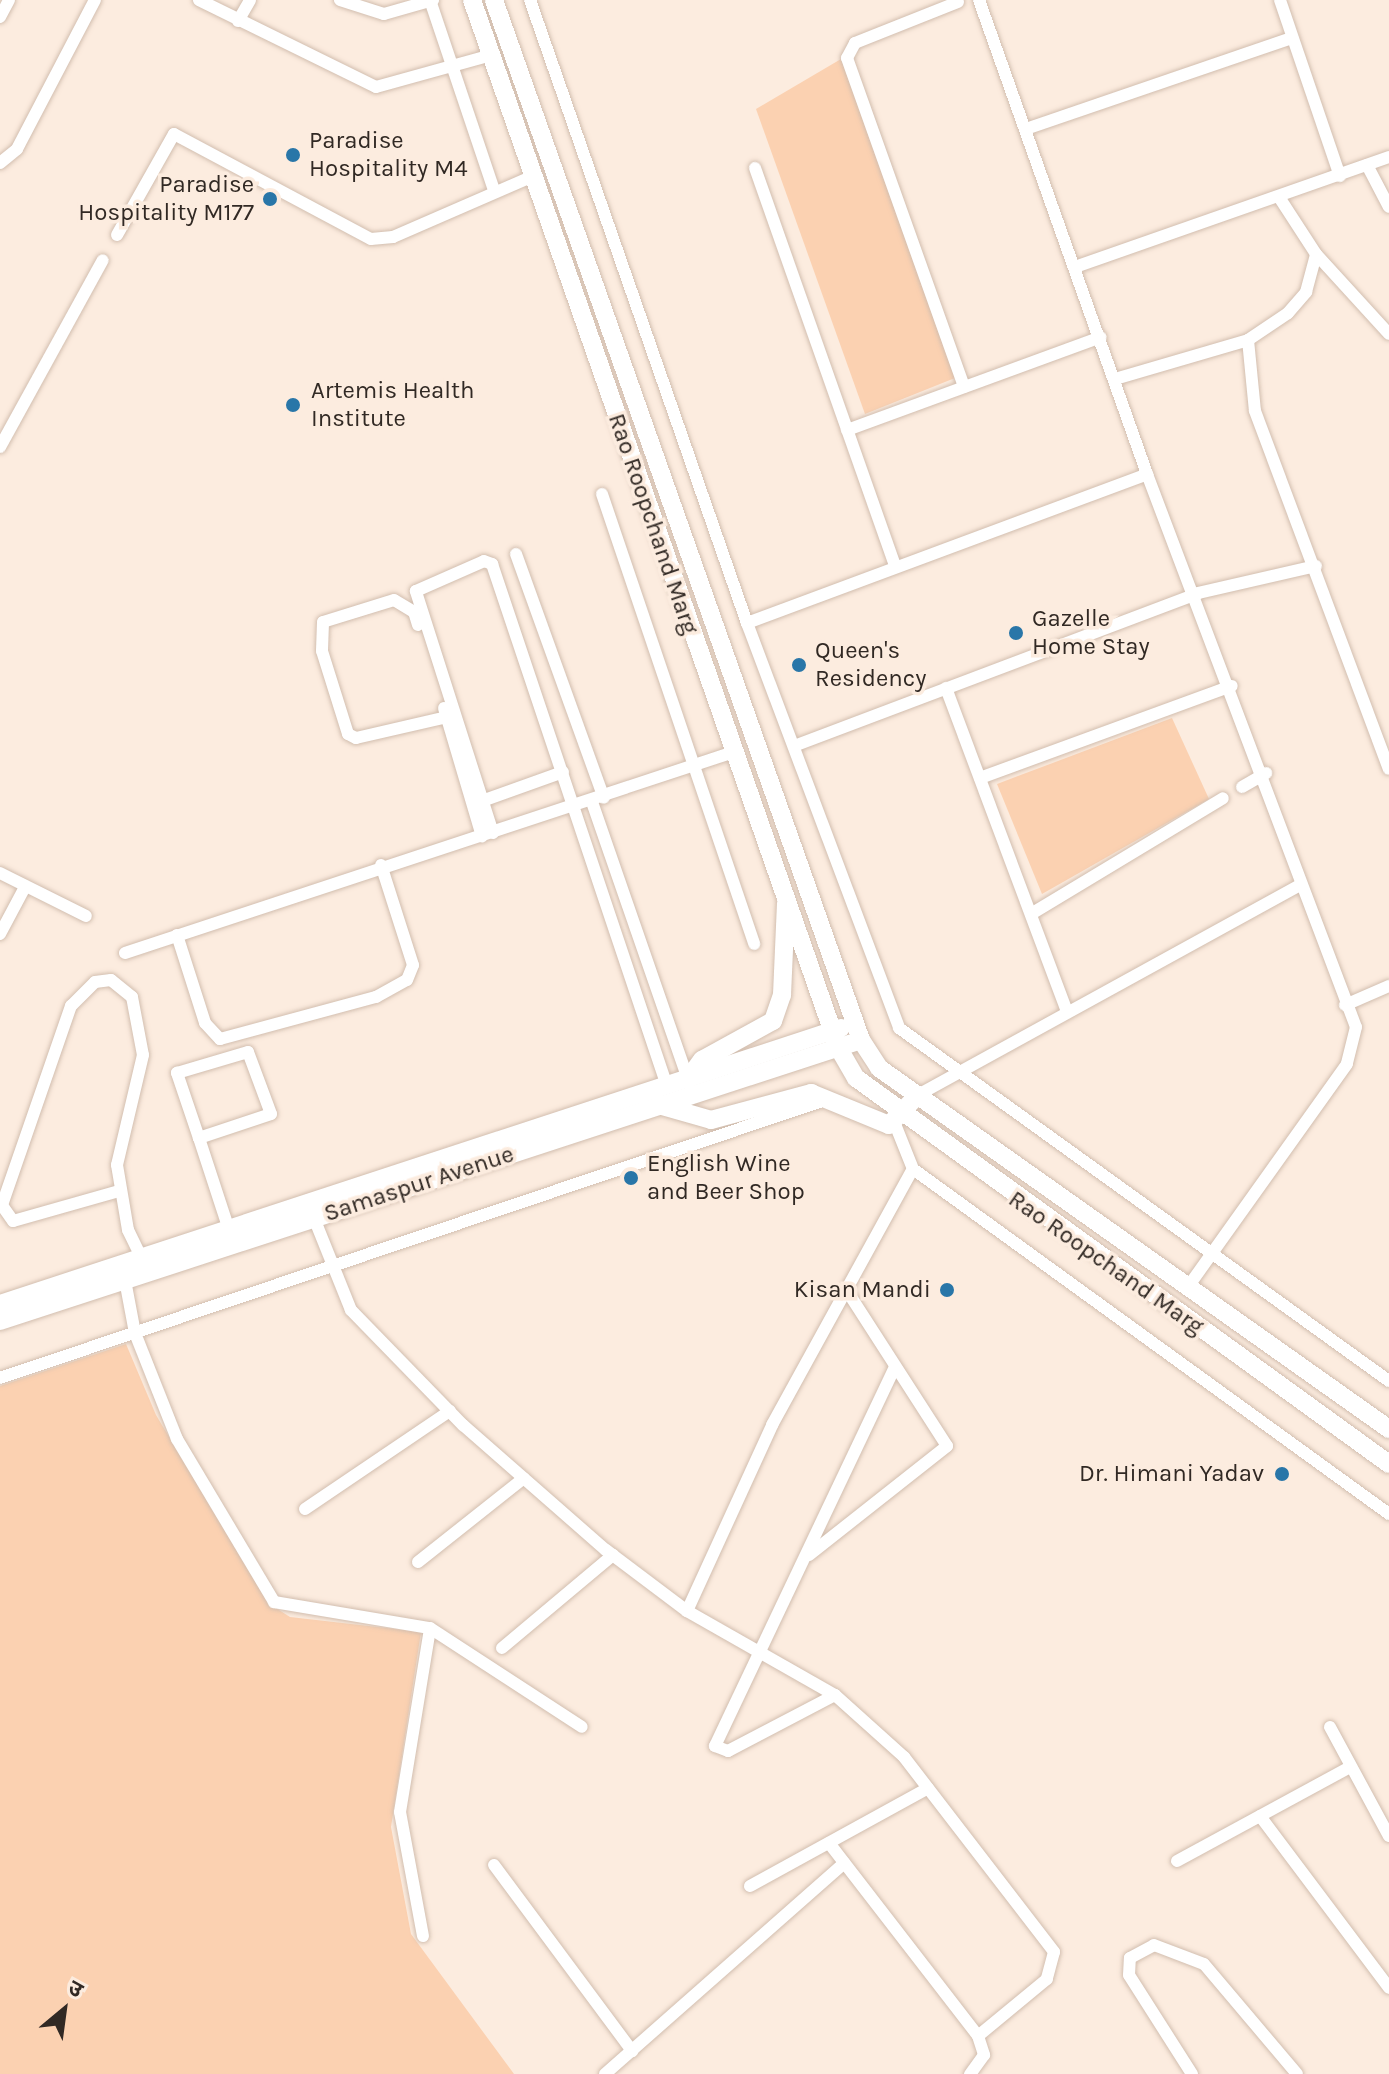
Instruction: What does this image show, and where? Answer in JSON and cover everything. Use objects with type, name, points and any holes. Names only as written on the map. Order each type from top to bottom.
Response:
[{"type":"main road","name":"Rao Roopchand Marg","points":[[472,0],[835,1039],[860,1083],[899,1121],[1389,1464]]},
{"type":"main road","name":"Rao Roopchand Marg","points":[[494,0],[858,1031],[879,1068],[1389,1429]]},
{"type":"main road","points":[[687,620],[710,612]]},
{"type":"main road","points":[[688,1079],[702,1060],[773,1021],[782,995],[787,899]]},
{"type":"main road","points":[[835,1039],[858,1031]]},
{"type":"main road","name":"Samaspur Avenue","points":[[0,1321],[314,1218],[383,1187],[667,1086],[835,1039]]},
{"type":"main road","name":"Samaspur Avenue","points":[[0,1304],[229,1230],[659,1105],[835,1039]]},
{"type":"main road","points":[[659,1105],[701,1129],[801,1094],[831,1098],[899,1121],[918,1095]]},
{"type":"street","points":[[0,17],[9,0]]},
{"type":"street","points":[[0,163],[17,149],[95,0]]},
{"type":"street","points":[[199,0],[376,87],[491,55]]},
{"type":"street","points":[[238,21],[250,0]]},
{"type":"street","points":[[340,0],[384,14],[431,0],[494,190]]},
{"type":"street","points":[[530,0],[747,623],[894,1018],[955,1074],[1389,1381]]},
{"type":"street","points":[[979,0],[1101,337],[1147,474],[1198,593],[1266,773],[1300,885],[1356,1027],[1355,1051],[1188,1287]]},
{"type":"street","points":[[1280,0],[1340,176]]},
{"type":"street","points":[[958,2],[855,43],[847,58],[964,387]]},
{"type":"street","points":[[1026,129],[1292,38]]},
{"type":"street","points":[[117,235],[174,134],[371,239],[393,237],[494,190],[533,176]]},
{"type":"street","points":[[1075,267],[1389,157]]},
{"type":"street","points":[[1367,165],[1389,207]]},
{"type":"street","points":[[755,168],[895,565]]},
{"type":"street","points":[[1279,197],[1316,254],[1389,334]]},
{"type":"street","points":[[1115,379],[1248,340],[1306,292],[1316,254]]},
{"type":"street","points":[[0,447],[103,260]]},
{"type":"street","points":[[847,430],[1101,337]]},
{"type":"street","points":[[1248,340],[1255,411],[1387,759]]},
{"type":"street","points":[[747,623],[895,565],[1147,474]]},
{"type":"street","points":[[602,494],[754,944]]},
{"type":"street","points":[[516,554],[688,1079]]},
{"type":"street","points":[[488,834],[482,801],[416,591],[432,579],[492,564],[667,1086]]},
{"type":"street","points":[[794,746],[1198,593],[1316,566]]},
{"type":"street","points":[[447,717],[368,741],[348,734],[322,651],[323,622],[394,600],[406,604],[447,717],[488,834]]},
{"type":"street","points":[[980,778],[1232,686]]},
{"type":"street","points":[[946,688],[1066,1009]]},
{"type":"street","points":[[125,953],[381,865],[598,800],[734,752]]},
{"type":"street","points":[[482,801],[563,772]]},
{"type":"street","points":[[1242,787],[1266,773]]},
{"type":"street","points":[[1031,914],[1223,798]]},
{"type":"street","points":[[177,935],[205,1023],[220,1039],[376,997],[407,980],[413,965],[381,865]]},
{"type":"street","points":[[0,873],[86,916]]},
{"type":"street","points":[[918,1095],[1066,1009],[1300,885]]},
{"type":"street","points":[[0,934],[25,887]]},
{"type":"street","points":[[119,1191],[13,1221],[2,1205],[71,1006],[95,982],[111,980],[132,997],[143,1055],[117,1165],[119,1191],[142,1259]]},
{"type":"street","points":[[1345,1005],[1389,986]]},
{"type":"street","points":[[199,1138],[271,1114],[248,1052],[177,1073],[229,1230]]},
{"type":"street","points":[[899,1121],[913,1169],[1389,1514]]},
{"type":"street","points":[[0,1378],[330,1268],[701,1129]]},
{"type":"street","points":[[687,1611],[772,1425],[849,1294],[913,1169]]},
{"type":"street","points":[[314,1218],[330,1268],[351,1310],[450,1411],[613,1555],[687,1611],[763,1648],[835,1695],[928,1788],[1054,1952],[1047,1979],[978,2036]]},
{"type":"street","points":[[125,1280],[135,1333],[177,1439],[274,1602],[430,1628],[582,1727]]},
{"type":"street","points":[[807,1557],[947,1446],[894,1369],[849,1294]]},
{"type":"street","points":[[835,1695],[719,1751],[716,1736],[763,1648],[894,1369]]},
{"type":"street","points":[[305,1509],[450,1411]]},
{"type":"street","points":[[418,1562],[524,1478]]},
{"type":"street","points":[[502,1648],[613,1555]]},
{"type":"street","points":[[423,1936],[400,1812],[430,1628]]},
{"type":"street","points":[[1330,1727],[1387,1829]]},
{"type":"street","points":[[1177,1861],[1350,1767]]},
{"type":"street","points":[[750,1886],[928,1788]]},
{"type":"street","points":[[1260,1816],[1389,1988]]},
{"type":"street","points":[[829,1843],[978,2036],[984,2055],[970,2074]]},
{"type":"street","points":[[605,2074],[844,1863]]},
{"type":"street","points":[[494,1865],[632,2051]]},
{"type":"street","points":[[1192,2074],[1129,1975],[1130,1958],[1154,1945],[1204,1964],[1297,2074]]},
{"type":"shaded area","points":[[841,59],[955,378],[865,414],[756,109]]},
{"type":"shaded area","points":[[1172,718],[1209,799],[1042,894],[997,784]]},
{"type":"shaded area","points":[[126,1344],[156,1415],[268,1603],[290,1617],[421,1632],[391,1827],[411,1934],[514,2074],[0,2074],[0,1386]]},
{"type":"place","name":"Paradise Hospitality M4","points":[[293,155]]},
{"type":"place","name":"Paradise Hospitality M177","points":[[270,199]]},
{"type":"place","name":"Artemis Health Institute","points":[[293,405]]},
{"type":"place","name":"Gazelle Home Stay","points":[[1016,633]]},
{"type":"place","name":"Queen's Residency","points":[[799,665]]},
{"type":"place","name":"English Wine and Beer Shop","points":[[631,1178]]},
{"type":"place","name":"Kisan Mandi","points":[[947,1290]]},
{"type":"place","name":"Dr. Himani Yadav","points":[[1282,1474]]}]
